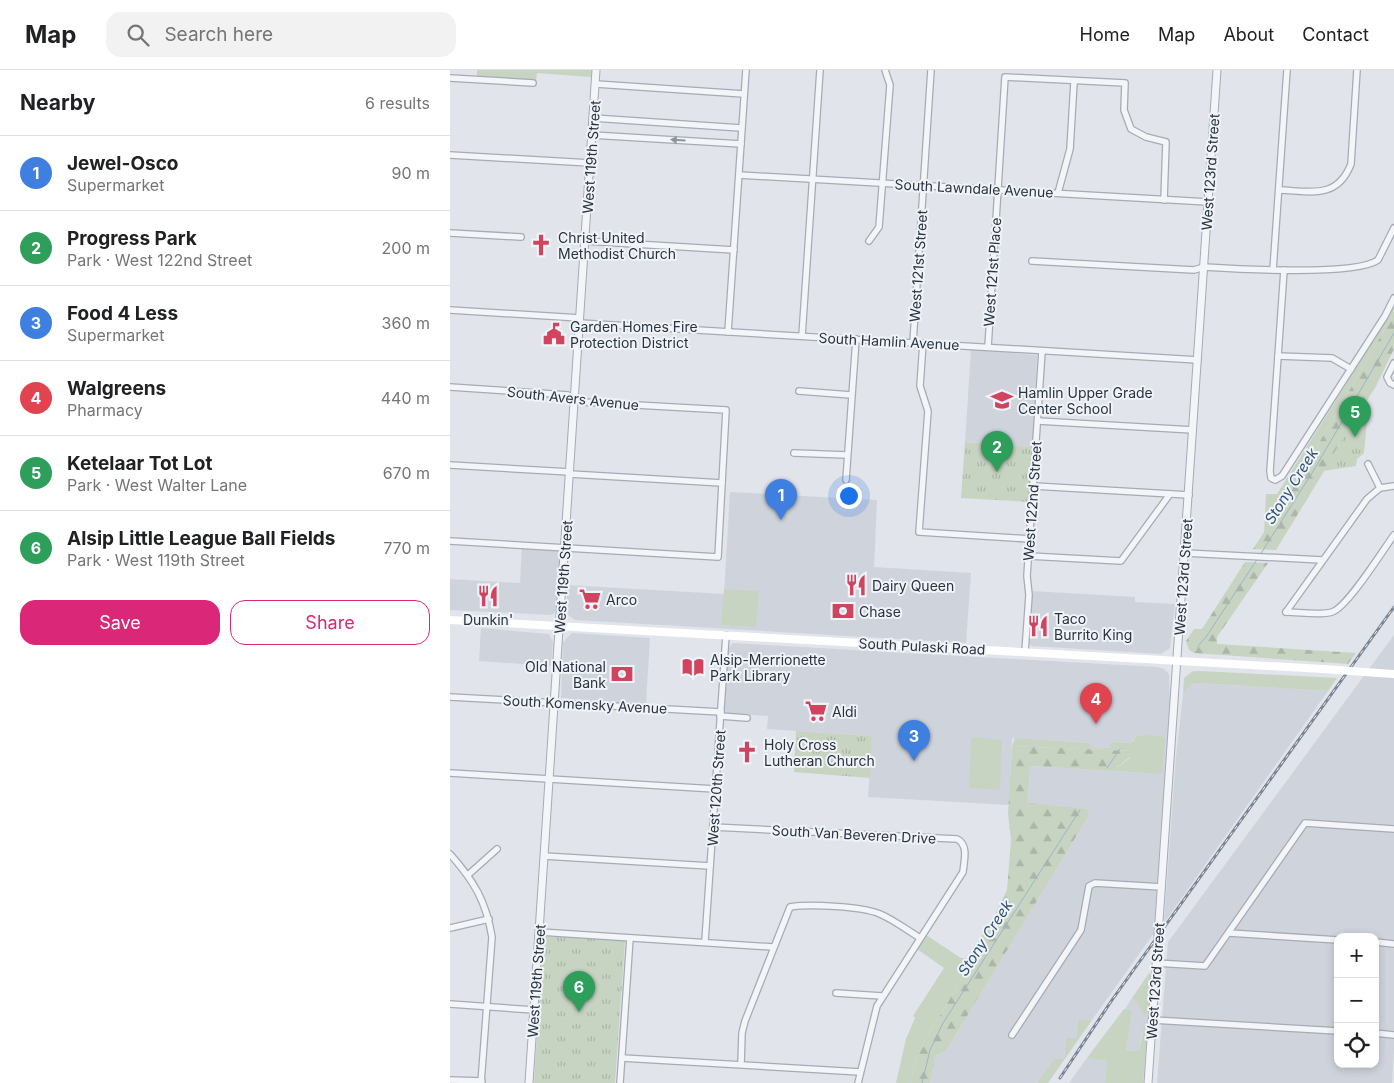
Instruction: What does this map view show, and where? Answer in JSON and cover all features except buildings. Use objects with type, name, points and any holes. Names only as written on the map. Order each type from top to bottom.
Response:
[{"type":"main road","name":"South Pulaski Road","points":[[450,620],[1178,660],[1394,674]]},
{"type":"street","name":"West 119th Street","points":[[529,1083],[596,70]]},
{"type":"street","points":[[728,332],[746,70]]},
{"type":"street","points":[[802,336],[820,70]]},
{"type":"street","points":[[869,241],[879,228],[890,84],[885,70]]},
{"type":"street","name":"West 121st Street","points":[[913,343],[931,70]]},
{"type":"street","name":"West 123rd Street","points":[[1148,1083],[1217,70]]},
{"type":"street","points":[[1273,270],[1287,70]]},
{"type":"street","points":[[1279,190],[1322,192],[1334,188],[1347,174],[1351,164],[1357,70]]},
{"type":"street","name":"West 121st Place","points":[[988,347],[1005,77],[1074,82]]},
{"type":"street","points":[[450,78],[533,83]]},
{"type":"street","points":[[1058,193],[1068,159],[1074,82],[1125,83],[1124,110],[1131,129],[1146,137],[1166,142],[1164,200]]},
{"type":"street","points":[[596,84],[744,94]]},
{"type":"street","points":[[593,118],[741,128]]},
{"type":"street","points":[[592,135],[741,144]]},
{"type":"street","points":[[450,155],[590,163]]},
{"type":"street","name":"South Lawndale Avenue","points":[[739,175],[1208,202]]},
{"type":"street","points":[[1032,261],[1194,270],[1204,268],[1284,270],[1359,267],[1374,263],[1382,256],[1394,229]]},
{"type":"street","points":[[450,233],[521,237]]},
{"type":"street","points":[[585,241],[734,250]]},
{"type":"street","points":[[1284,270],[1270,471],[1271,478],[1275,480],[1282,476],[1385,316],[1394,298]]},
{"type":"street","name":"South Hamlin Avenue","points":[[450,310],[728,332],[1198,360]]},
{"type":"street","points":[[846,480],[856,339]]},
{"type":"street","points":[[923,343],[920,386],[928,411],[919,532],[1030,539]]},
{"type":"street","name":"West 122nd Street","points":[[1025,652],[1042,351]]},
{"type":"street","points":[[1278,356],[1332,358],[1351,369]]},
{"type":"street","points":[[1394,363],[1388,372],[1388,380],[1394,385]]},
{"type":"street","name":"South Avers Avenue","points":[[450,387],[568,395],[582,402],[726,410],[722,483]]},
{"type":"street","points":[[799,392],[851,395]]},
{"type":"street","points":[[1038,421],[1193,430]]},
{"type":"street","points":[[794,453],[847,455]]},
{"type":"street","points":[[450,464],[722,483],[718,557],[450,541]]},
{"type":"street","points":[[1368,464],[1380,488]]},
{"type":"street","points":[[1034,486],[1189,495]]},
{"type":"street","points":[[1394,486],[1380,488],[1367,499],[1286,612],[1325,613],[1337,610],[1347,600],[1394,534]]},
{"type":"street","points":[[1029,556],[1120,561],[1170,494]]},
{"type":"street","points":[[1185,553],[1322,560]]},
{"type":"street","name":"West 120th Street","points":[[705,941],[726,635]]},
{"type":"street","name":"South Komensky Avenue","points":[[450,697],[720,714],[747,718]]},
{"type":"street","points":[[450,774],[716,789]]},
{"type":"street","points":[[1156,963],[1206,966],[1305,823],[1394,828]]},
{"type":"street","name":"South Van Beveren Drive","points":[[713,827],[957,839],[965,847],[963,872],[920,938]]},
{"type":"street","points":[[469,874],[497,849]]},
{"type":"street","points":[[450,854],[469,874],[482,897],[492,937],[482,1082],[450,1080]]},
{"type":"street","points":[[544,856],[710,866]]},
{"type":"street","points":[[1012,1035],[1081,930],[1089,886],[1094,883],[1162,887]]},
{"type":"street","points":[[740,1064],[742,1033],[745,1021],[790,907],[861,910],[879,914],[920,938],[882,996],[872,1019],[858,1083]]},
{"type":"street","points":[[450,928],[489,919]]},
{"type":"street","points":[[540,932],[705,941],[773,947]]},
{"type":"street","points":[[1229,933],[1334,940]]},
{"type":"street","points":[[620,1083],[630,938]]},
{"type":"street","points":[[1379,942],[1394,944]]},
{"type":"street","points":[[836,993],[882,996]]},
{"type":"street","points":[[450,1004],[534,1010]]},
{"type":"street","points":[[1153,1020],[1334,1031]]},
{"type":"street","points":[[1379,1033],[1394,1035]]},
{"type":"street","points":[[622,1058],[860,1072]]},
{"type":"shaded area","name":"Hamlin Upper Grade Center School","points":[[971,350],[1037,355],[1033,447],[965,442]]},
{"type":"shaded area","points":[[730,492],[877,500],[874,567],[971,573],[966,643],[575,620],[567,614],[567,585],[724,594]]},
{"type":"shaded area","points":[[522,547],[560,549],[556,610],[552,615],[450,610],[450,579],[520,583]]},
{"type":"shaded area","points":[[1031,591],[1135,597],[1135,602],[1175,604],[1170,648],[1161,654],[1032,646],[1029,643]]},
{"type":"shaded area","points":[[481,628],[549,634],[553,642],[551,666],[479,661]]},
{"type":"shaded area","points":[[572,633],[650,638],[646,704],[561,698],[563,642]]},
{"type":"shaded area","points":[[1394,635],[1394,1049],[1392,1083],[1157,1083],[1168,942]]},
{"type":"shaded area","points":[[733,643],[1157,667],[1164,669],[1169,674],[1170,702],[1154,933],[1092,1020],[1078,1020],[1076,1038],[1066,1038],[1064,1059],[1054,1059],[1037,1083],[930,1083],[936,1055],[946,1051],[1089,815],[1028,803],[1030,766],[1145,773],[1134,739],[1131,743],[1112,742],[1111,748],[1090,747],[1090,743],[1012,739],[1009,805],[868,797],[872,736],[767,729],[768,716],[723,713],[728,649]]},
{"type":"shaded area","points":[[1197,683],[1328,691],[1164,923],[1176,756],[1183,695],[1191,685]]},
{"type":"shaded area","points":[[1132,998],[1139,1004],[1142,1011],[1149,1016],[1148,1023],[1142,1033],[1139,1051],[1126,1050],[1132,1014],[1125,1009]]},
{"type":"shaded area","points":[[1087,1058],[1107,1061],[1105,1083],[1069,1083]]},
{"type":"green space","points":[[477,70],[592,70],[591,77],[537,73],[536,80],[477,76]]},
{"type":"green space","points":[[1394,308],[1394,313],[1286,500],[1265,515],[1266,494],[1277,494]]},
{"type":"green space","points":[[1394,313],[1394,349],[1376,386],[1276,550],[1253,549],[1264,532],[1265,515],[1286,500]]},
{"type":"green space","points":[[1354,420],[1367,421],[1364,453],[1357,459],[1356,466],[1323,471]]},
{"type":"green space","points":[[965,442],[1033,447],[1029,502],[961,498]]},
{"type":"green space","points":[[1245,562],[1268,563],[1217,637],[1217,644],[1356,653],[1348,664],[1194,653],[1189,650],[1186,641],[1194,629],[1202,629]]},
{"type":"green space","points":[[724,589],[759,591],[756,627],[721,625]]},
{"type":"green space","points":[[1193,671],[1337,678],[1328,691],[1197,683],[1191,685],[1183,695],[1184,678]]},
{"type":"green space","points":[[796,731],[872,736],[870,778],[794,772]]},
{"type":"green space","points":[[1152,735],[1165,737],[1162,774],[1112,771],[1130,758],[1130,751],[1012,746],[1015,738],[1090,743],[1090,747],[1110,748],[1111,742],[1131,743],[1138,736]]},
{"type":"green space","points":[[974,737],[1002,740],[1000,790],[969,788],[971,739]]},
{"type":"green space","points":[[1012,746],[1131,751],[1130,757],[1112,771],[1030,766],[1028,803],[1087,809],[1089,815],[946,1051],[936,1055],[930,1083],[910,1083],[920,1049],[971,963],[1007,890],[1011,839],[1008,814]]},
{"type":"green space","points":[[992,921],[971,963],[920,1049],[910,1083],[896,1083],[906,1039],[915,1018],[913,1016],[944,968],[917,949],[926,935],[961,958],[967,958]]},
{"type":"green space","points":[[543,936],[625,941],[615,1083],[534,1083]]},
{"type":"green space","points":[[1149,973],[1151,974],[1149,1016],[1143,1014],[1139,1005],[1132,998]]},
{"type":"green space","points":[[1124,1009],[1131,1010],[1132,1014],[1126,1050],[1139,1051],[1144,1026],[1148,1023],[1143,1083],[1105,1083],[1107,1061],[1087,1058]]},
{"type":"green space","points":[[1078,1020],[1092,1020],[1048,1083],[1037,1083],[1054,1059],[1064,1059],[1066,1038],[1076,1038]]},
{"type":"waterway","name":"Stony Creek","points":[[1260,555],[1312,473],[1394,333]]},
{"type":"waterway","name":"Stony Creek","points":[[1198,646],[1206,637],[1258,558]]},
{"type":"waterway","name":"Stony Creek","points":[[1107,768],[1120,749]]},
{"type":"waterway","name":"Stony Creek","points":[[922,1083],[930,1050],[943,1023],[1080,810]]},
{"type":"railway","points":[[1060,1078],[1112,1000],[1394,607]]},
{"type":"place","name":"Christ United Methodist Church","points":[[541,245]]},
{"type":"place","name":"Garden Homes Fire Protection District","points":[[554,334]]},
{"type":"place","name":"Hamlin Upper Grade Center School","points":[[1002,400]]},
{"type":"place","name":"Ketelaar Tot Lot","points":[[1355,437]]},
{"type":"place","name":"Progress Park","points":[[997,472]]},
{"type":"place","name":"Jewel-Osco","points":[[781,520]]},
{"type":"place","name":"Dairy Queen","points":[[856,585]]},
{"type":"place","name":"Dunkin'","points":[[488,596]]},
{"type":"place","name":"Arco","points":[[590,599]]},
{"type":"place","name":"Chase","points":[[843,611]]},
{"type":"place","name":"Taco Burrito King","points":[[1038,626]]},
{"type":"place","name":"Alsip-Merrionette Park Library","points":[[693,667]]},
{"type":"place","name":"Old National Bank","points":[[622,674]]},
{"type":"place","name":"Aldi","points":[[816,711]]},
{"type":"place","name":"Walgreens","points":[[1096,724]]},
{"type":"place","name":"Holy Cross Lutheran Church","points":[[747,752]]},
{"type":"place","name":"Food 4 Less","points":[[914,761]]},
{"type":"place","name":"Alsip Little League Ball Fields","points":[[579,1012]]}]
